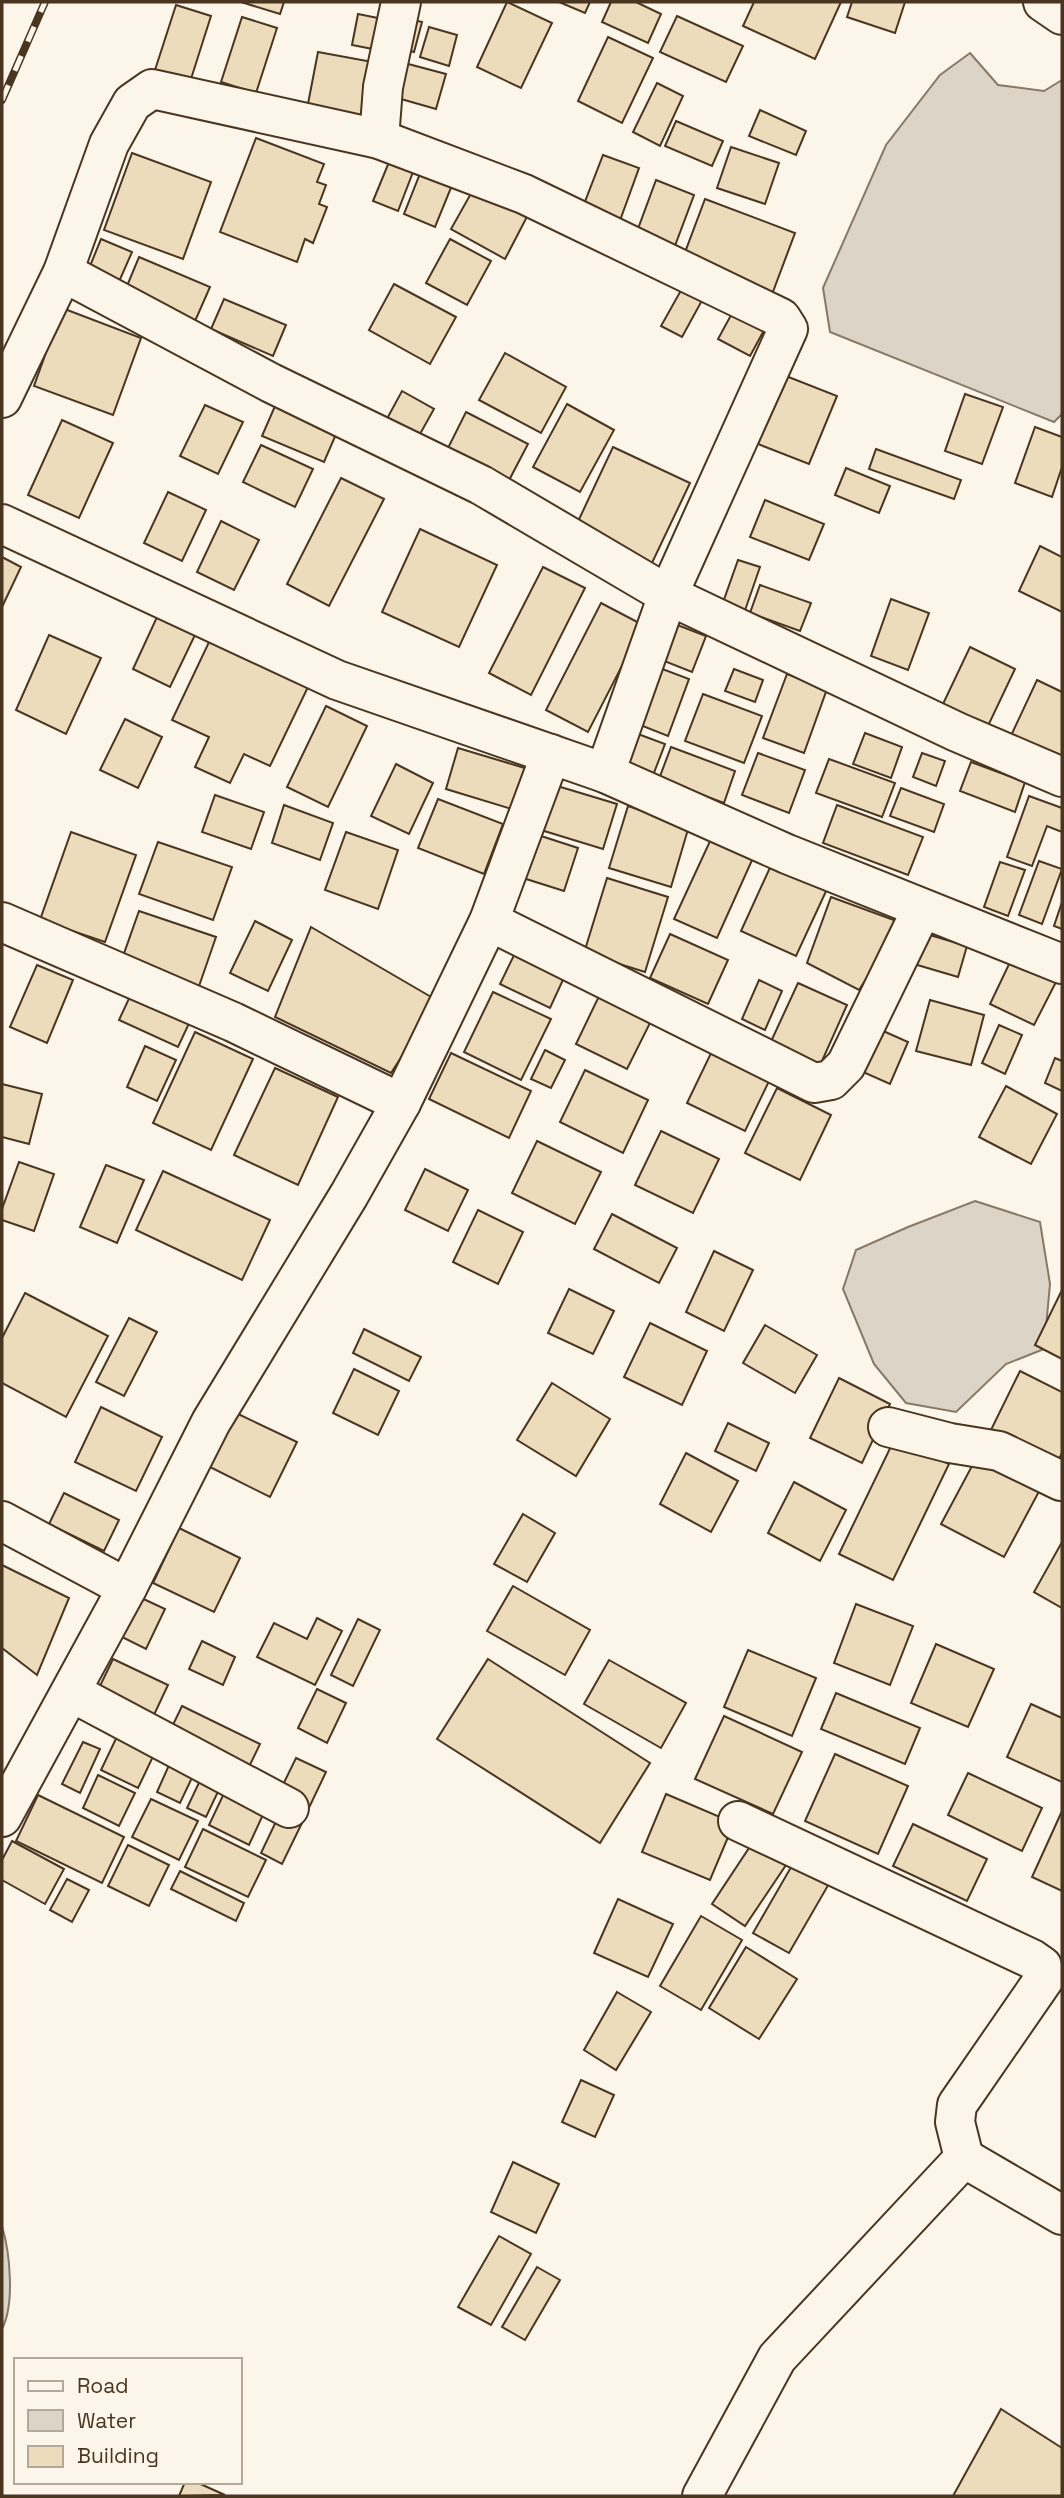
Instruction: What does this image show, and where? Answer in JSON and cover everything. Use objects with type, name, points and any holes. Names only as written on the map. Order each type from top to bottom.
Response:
[{"type":"street","points":[[379,139],[383,87],[401,2]]},
{"type":"street","points":[[1043,2],[1062,15]]},
{"type":"street","points":[[2,398],[63,272],[109,144],[132,103],[152,89],[379,139],[524,194],[781,318],[788,329],[668,595],[605,773]]},
{"type":"street","points":[[63,272],[271,383],[481,485],[668,595],[957,732],[1062,777]]},
{"type":"street","points":[[2,524],[337,680],[605,773],[787,854],[1062,964]]},
{"type":"street","points":[[2,1817],[127,1588],[211,1422],[349,1195],[401,1103],[489,921],[551,754]]},
{"type":"street","points":[[489,921],[814,1083],[831,1080],[846,1065],[922,909]]},
{"type":"street","points":[[2,922],[233,1022],[401,1103]]},
{"type":"street","points":[[888,1427],[950,1443],[999,1451],[1062,1480]]},
{"type":"street","points":[[2,1521],[127,1588]]},
{"type":"street","points":[[71,1692],[289,1808]]},
{"type":"street","points":[[738,1821],[1042,1966],[1044,1979],[957,2105],[956,2122],[964,2158],[1062,2215]]},
{"type":"street","points":[[702,2496],[777,2358],[964,2158]]},
{"type":"water","points":[[970,53],[998,85],[1044,91],[1062,80],[1062,414],[1054,422],[830,332],[823,288],[886,145],[940,75]]},
{"type":"water","points":[[975,1201],[1040,1222],[1050,1284],[1044,1349],[1006,1364],[956,1412],[906,1403],[874,1364],[843,1289],[856,1250]]},
{"type":"water","points":[[2,2226],[7,2250],[10,2293],[2,2329]]},
{"type":"building","points":[[241,2],[284,2],[280,14]]},
{"type":"building","points":[[507,2],[552,23],[521,88],[477,67]]},
{"type":"building","points":[[559,2],[590,2],[585,13]]},
{"type":"building","points":[[611,2],[636,2],[661,14],[648,43],[602,22]]},
{"type":"building","points":[[754,2],[841,2],[815,59],[743,26]]},
{"type":"building","points":[[852,2],[905,2],[895,33],[847,17]]},
{"type":"building","points":[[176,5],[211,16],[190,82],[155,70]]},
{"type":"building","points":[[358,14],[383,19],[378,50],[352,45]]},
{"type":"building","points":[[677,16],[743,46],[726,82],[660,52]]},
{"type":"building","points":[[242,17],[277,28],[256,93],[221,82]]},
{"type":"building","points":[[405,18],[422,22],[414,52],[397,48]]},
{"type":"building","points":[[429,27],[457,35],[449,66],[420,57]]},
{"type":"building","points":[[608,37],[653,58],[622,123],[578,101]]},
{"type":"building","points":[[318,52],[378,63],[367,120],[307,109]]},
{"type":"building","points":[[397,61],[446,74],[436,109],[387,95]]},
{"type":"building","points":[[657,83],[683,96],[660,146],[633,132]]},
{"type":"building","points":[[760,110],[806,131],[796,155],[749,136]]},
{"type":"building","points":[[676,121],[723,141],[712,166],[665,146]]},
{"type":"building","points":[[256,138],[324,164],[317,182],[326,185],[319,204],[327,207],[313,243],[305,239],[297,262],[220,232]]},
{"type":"building","points":[[731,147],[779,163],[765,204],[717,188]]},
{"type":"building","points":[[132,153],[211,182],[183,259],[104,230]]},
{"type":"building","points":[[603,155],[639,168],[618,226],[581,212]]},
{"type":"building","points":[[425,161],[457,173],[435,227],[404,214]]},
{"type":"building","points":[[389,162],[413,172],[398,211],[373,201]]},
{"type":"building","points":[[656,180],[694,195],[673,251],[635,237]]},
{"type":"building","points":[[478,181],[530,211],[505,259],[451,229]]},
{"type":"building","points":[[705,199],[795,233],[771,297],[681,263]]},
{"type":"building","points":[[101,239],[132,252],[118,284],[88,271]]},
{"type":"building","points":[[450,239],[491,261],[467,305],[426,283]]},
{"type":"building","points":[[139,257],[210,287],[192,328],[122,298]]},
{"type":"building","points":[[394,284],[456,317],[430,364],[369,330]]},
{"type":"building","points":[[684,285],[705,295],[682,337],[661,326]]},
{"type":"building","points":[[224,299],[286,325],[273,356],[211,329]]},
{"type":"building","points":[[736,306],[768,323],[750,356],[718,339]]},
{"type":"building","points":[[62,308],[141,338],[113,415],[34,386]]},
{"type":"building","points":[[505,353],[566,387],[541,433],[479,400]]},
{"type":"building","points":[[786,376],[837,396],[809,464],[758,444]]},
{"type":"building","points":[[402,391],[434,409],[415,443],[383,426]]},
{"type":"building","points":[[965,394],[1003,407],[982,464],[945,451]]},
{"type":"building","points":[[567,404],[614,430],[580,492],[533,467]]},
{"type":"building","points":[[205,405],[243,422],[218,474],[180,456]]},
{"type":"building","points":[[275,406],[337,432],[324,462],[262,436]]},
{"type":"building","points":[[466,412],[528,444],[505,488],[444,456]]},
{"type":"building","points":[[62,420],[113,443],[79,518],[28,495]]},
{"type":"building","points":[[1035,427],[1062,437],[1062,467],[1052,497],[1015,483]]},
{"type":"building","points":[[261,445],[313,469],[295,507],[243,482]]},
{"type":"building","points":[[613,447],[690,483],[651,565],[574,530]]},
{"type":"building","points":[[876,449],[961,480],[954,499],[869,469]]},
{"type":"building","points":[[846,468],[890,486],[879,513],[835,495]]},
{"type":"building","points":[[341,478],[384,499],[329,606],[287,584]]},
{"type":"building","points":[[168,492],[206,510],[182,561],[144,543]]},
{"type":"building","points":[[765,500],[824,524],[809,560],[750,537]]},
{"type":"building","points":[[221,521],[259,540],[234,590],[197,572]]},
{"type":"building","points":[[420,529],[497,565],[459,647],[382,612]]},
{"type":"building","points":[[1040,546],[1062,557],[1062,612],[1019,591]]},
{"type":"building","points":[[2,557],[21,567],[2,607]]},
{"type":"building","points":[[738,560],[760,567],[742,619],[720,611]]},
{"type":"building","points":[[543,567],[585,588],[531,695],[489,673]]},
{"type":"building","points":[[760,585],[811,603],[800,631],[750,613]]},
{"type":"building","points":[[891,599],[929,613],[908,670],[871,656]]},
{"type":"building","points":[[601,603],[643,625],[588,732],[546,710]]},
{"type":"building","points":[[157,617],[195,635],[170,687],[133,669]]},
{"type":"building","points":[[667,621],[706,636],[692,672],[654,657]]},
{"type":"building","points":[[49,635],[101,658],[66,734],[16,710]]},
{"type":"building","points":[[210,640],[308,687],[270,766],[244,754],[230,783],[195,767],[209,737],[172,720]]},
{"type":"building","points":[[970,647],[1015,669],[987,728],[942,706]]},
{"type":"building","points":[[657,667],[689,679],[668,736],[635,723]]},
{"type":"building","points":[[734,669],[763,680],[755,702],[725,691]]},
{"type":"building","points":[[787,674],[827,689],[804,753],[763,738]]},
{"type":"building","points":[[1037,680],[1062,692],[1062,765],[1009,740]]},
{"type":"building","points":[[703,694],[762,716],[744,763],[685,741]]},
{"type":"building","points":[[326,706],[367,726],[328,807],[287,787]]},
{"type":"building","points":[[125,719],[162,737],[138,788],[100,770]]},
{"type":"building","points":[[865,733],[902,747],[891,778],[853,764]]},
{"type":"building","points":[[638,734],[665,744],[652,778],[625,767]]},
{"type":"building","points":[[671,747],[735,771],[724,803],[659,779]]},
{"type":"building","points":[[458,748],[528,769],[515,810],[446,789]]},
{"type":"building","points":[[758,753],[805,770],[789,813],[742,795]]},
{"type":"building","points":[[922,753],[945,761],[936,786],[913,777]]},
{"type":"building","points":[[829,759],[895,783],[882,817],[816,793]]},
{"type":"building","points":[[971,762],[1025,782],[1015,812],[960,791]]},
{"type":"building","points":[[396,764],[433,783],[409,834],[371,816]]},
{"type":"building","points":[[554,785],[617,804],[603,849],[541,830]]},
{"type":"building","points":[[901,788],[944,804],[934,832],[890,816]]},
{"type":"building","points":[[215,795],[264,812],[251,849],[202,832]]},
{"type":"building","points":[[1029,796],[1062,808],[1062,832],[1047,826],[1032,866],[1007,857]]},
{"type":"building","points":[[438,799],[503,824],[484,874],[418,848]]},
{"type":"building","points":[[284,805],[333,823],[320,860],[272,843]]},
{"type":"building","points":[[837,805],[923,837],[908,875],[823,843]]},
{"type":"building","points":[[628,806],[689,826],[671,887],[609,868]]},
{"type":"building","points":[[71,832],[136,855],[105,942],[40,920]]},
{"type":"building","points":[[346,832],[398,850],[378,909],[325,890]]},
{"type":"building","points":[[538,835],[578,848],[564,891],[523,878]]},
{"type":"building","points":[[711,839],[753,858],[717,938],[674,919]]},
{"type":"building","points":[[158,842],[232,867],[213,920],[139,894]]},
{"type":"building","points":[[773,861],[828,887],[796,956],[741,931]]},
{"type":"building","points":[[1039,861],[1062,869],[1042,924],[1019,915]]},
{"type":"building","points":[[1000,862],[1025,870],[1008,916],[984,907]]},
{"type":"building","points":[[607,878],[668,897],[645,972],[584,953]]},
{"type":"building","points":[[831,897],[902,923],[859,990],[807,963]]},
{"type":"building","points":[[1062,902],[1062,929],[1054,926]]},
{"type":"building","points":[[139,911],[216,937],[198,989],[121,962]]},
{"type":"building","points":[[255,921],[292,940],[268,991],[230,973]]},
{"type":"building","points":[[311,927],[438,1001],[391,1073],[275,1017]]},
{"type":"building","points":[[923,933],[967,946],[958,977],[914,964]]},
{"type":"building","points":[[670,934],[728,960],[708,1004],[650,978]]},
{"type":"building","points":[[519,945],[568,969],[550,1008],[500,984]]},
{"type":"building","points":[[1011,960],[1056,982],[1034,1025],[990,1004]]},
{"type":"building","points":[[37,965],[73,980],[47,1043],[10,1027]]},
{"type":"building","points":[[759,980],[782,991],[765,1030],[742,1019]]},
{"type":"building","points":[[798,983],[847,1005],[818,1070],[768,1048]]},
{"type":"building","points":[[133,990],[192,1017],[178,1047],[119,1020]]},
{"type":"building","points":[[493,992],[551,1019],[521,1080],[464,1052]]},
{"type":"building","points":[[601,992],[653,1017],[627,1069],[576,1044]]},
{"type":"building","points":[[930,1000],[984,1015],[971,1065],[916,1051]]},
{"type":"building","points":[[999,1025],[1022,1035],[1005,1074],[982,1063]]},
{"type":"building","points":[[881,1030],[908,1042],[890,1084],[863,1072]]},
{"type":"building","points":[[195,1032],[253,1059],[211,1150],[153,1123]]},
{"type":"building","points":[[145,1046],[176,1060],[157,1101],[127,1087]]},
{"type":"building","points":[[713,1049],[771,1077],[745,1131],[687,1103]]},
{"type":"building","points":[[545,1050],[565,1060],[551,1088],[531,1079]]},
{"type":"building","points":[[451,1053],[531,1091],[509,1138],[429,1099]]},
{"type":"building","points":[[1055,1058],[1062,1061],[1062,1091],[1045,1083]]},
{"type":"building","points":[[275,1068],[338,1097],[298,1185],[234,1155]]},
{"type":"building","points":[[585,1070],[648,1100],[623,1153],[560,1122]]},
{"type":"building","points":[[2,1084],[42,1094],[29,1144],[2,1137]]},
{"type":"building","points":[[1006,1086],[1057,1114],[1031,1164],[979,1137]]},
{"type":"building","points":[[777,1088],[831,1115],[800,1180],[745,1153]]},
{"type":"building","points":[[661,1131],[719,1159],[693,1213],[635,1185]]},
{"type":"building","points":[[537,1141],[601,1172],[575,1224],[512,1193]]},
{"type":"building","points":[[19,1162],[54,1174],[34,1231],[2,1220],[2,1209]]},
{"type":"building","points":[[106,1165],[144,1180],[117,1243],[80,1227]]},
{"type":"building","points":[[425,1169],[468,1190],[448,1231],[405,1210]]},
{"type":"building","points":[[163,1171],[270,1220],[242,1280],[136,1230]]},
{"type":"building","points":[[478,1210],[523,1232],[498,1284],[453,1262]]},
{"type":"building","points":[[612,1214],[677,1248],[659,1283],[594,1249]]},
{"type":"building","points":[[714,1251],[753,1270],[724,1331],[686,1312]]},
{"type":"building","points":[[569,1289],[614,1311],[593,1354],[548,1333]]},
{"type":"building","points":[[1062,1290],[1062,1359],[1035,1345]]},
{"type":"building","points":[[25,1293],[108,1336],[66,1417],[2,1383],[2,1338]]},
{"type":"building","points":[[129,1318],[157,1332],[124,1396],[96,1382]]},
{"type":"building","points":[[650,1323],[707,1351],[682,1405],[624,1377]]},
{"type":"building","points":[[765,1325],[817,1355],[795,1393],[743,1363]]},
{"type":"building","points":[[364,1329],[421,1357],[409,1381],[353,1353]]},
{"type":"building","points":[[354,1369],[399,1391],[378,1435],[333,1413]]},
{"type":"building","points":[[1020,1371],[1062,1392],[1062,1453],[1053,1471],[987,1438]]},
{"type":"building","points":[[839,1378],[890,1404],[862,1463],[810,1438]]},
{"type":"building","points":[[552,1383],[610,1419],[576,1476],[517,1440]]},
{"type":"building","points":[[101,1407],[162,1437],[136,1491],[75,1462]]},
{"type":"building","points":[[236,1413],[297,1442],[270,1497],[210,1467]]},
{"type":"building","points":[[728,1423],[769,1443],[756,1471],[715,1451]]},
{"type":"building","points":[[895,1438],[949,1464],[893,1580],[839,1554]]},
{"type":"building","points":[[980,1451],[1043,1484],[1004,1557],[941,1524]]},
{"type":"building","points":[[686,1453],[738,1481],[711,1532],[660,1504]]},
{"type":"building","points":[[794,1482],[846,1510],[820,1561],[768,1533]]},
{"type":"building","points":[[64,1493],[119,1520],[104,1551],[49,1524]]},
{"type":"building","points":[[523,1514],[555,1533],[527,1582],[494,1564]]},
{"type":"building","points":[[179,1528],[240,1558],[214,1612],[153,1583]]},
{"type":"building","points":[[1062,1542],[1062,1608],[1034,1592]]},
{"type":"building","points":[[2,1565],[69,1598],[37,1675],[2,1648]]},
{"type":"building","points":[[513,1586],[590,1630],[565,1675],[487,1631]]},
{"type":"building","points":[[135,1595],[165,1609],[146,1649],[116,1634]]},
{"type":"building","points":[[856,1604],[913,1626],[890,1685],[834,1663]]},
{"type":"building","points":[[317,1618],[342,1631],[315,1685],[257,1657],[274,1623],[307,1639]]},
{"type":"building","points":[[358,1619],[380,1630],[353,1686],[331,1675]]},
{"type":"building","points":[[202,1641],[235,1657],[223,1685],[189,1669]]},
{"type":"building","points":[[936,1644],[994,1669],[968,1727],[911,1703]]},
{"type":"building","points":[[748,1650],[816,1678],[792,1736],[724,1707]]},
{"type":"building","points":[[113,1659],[168,1685],[153,1717],[98,1690]]},
{"type":"building","points":[[488,1659],[650,1763],[600,1843],[437,1739]]},
{"type":"building","points":[[609,1660],[686,1703],[661,1748],[584,1704]]},
{"type":"building","points":[[317,1689],[346,1703],[327,1743],[298,1728]]},
{"type":"building","points":[[836,1693],[920,1728],[905,1764],[821,1729]]},
{"type":"building","points":[[1031,1704],[1062,1718],[1062,1782],[1007,1757]]},
{"type":"building","points":[[182,1706],[260,1744],[247,1771],[169,1733]]},
{"type":"building","points":[[724,1716],[802,1752],[773,1814],[695,1779]]},
{"type":"building","points":[[122,1726],[159,1744],[138,1788],[101,1770]]},
{"type":"building","points":[[83,1742],[100,1749],[80,1793],[62,1784]]},
{"type":"building","points":[[174,1754],[198,1765],[180,1803],[157,1792]]},
{"type":"building","points":[[835,1754],[908,1786],[878,1854],[805,1821]]},
{"type":"building","points":[[296,1758],[326,1772],[307,1812],[277,1797]]},
{"type":"building","points":[[205,1770],[224,1779],[206,1817],[187,1808]]},
{"type":"building","points":[[968,1773],[1042,1808],[1022,1851],[948,1815]]},
{"type":"building","points":[[98,1775],[135,1793],[119,1826],[83,1808]]},
{"type":"building","points":[[227,1787],[267,1806],[249,1845],[209,1825]]},
{"type":"building","points":[[666,1794],[734,1823],[710,1880],[642,1852]]},
{"type":"building","points":[[38,1795],[124,1837],[102,1883],[16,1841]]},
{"type":"building","points":[[151,1799],[198,1821],[179,1860],[132,1837]]},
{"type":"building","points":[[1062,1811],[1062,1891],[1032,1877]]},
{"type":"building","points":[[280,1813],[302,1823],[282,1864],[261,1853]]},
{"type":"building","points":[[913,1824],[987,1859],[967,1901],[893,1866]]},
{"type":"building","points":[[203,1829],[266,1860],[248,1897],[185,1867]]},
{"type":"building","points":[[755,1839],[788,1862],[745,1926],[712,1904]]},
{"type":"building","points":[[12,1841],[64,1869],[45,1904],[2,1880],[2,1860]]},
{"type":"building","points":[[128,1845],[169,1865],[149,1906],[108,1886]]},
{"type":"building","points":[[794,1862],[830,1882],[789,1953],[753,1933]]},
{"type":"building","points":[[180,1871],[244,1903],[236,1921],[171,1889]]},
{"type":"building","points":[[67,1879],[89,1890],[72,1922],[50,1910]]},
{"type":"building","points":[[618,1899],[673,1924],[648,1977],[594,1953]]},
{"type":"building","points":[[701,1916],[742,1940],[701,2010],[660,1986]]},
{"type":"building","points":[[746,1947],[797,1979],[759,2039],[709,2008]]},
{"type":"building","points":[[617,1992],[651,2012],[616,2070],[584,2050]]},
{"type":"building","points":[[581,2080],[614,2095],[595,2137],[562,2122]]},
{"type":"building","points":[[513,2162],[559,2184],[536,2233],[491,2212]]},
{"type":"building","points":[[499,2236],[531,2254],[491,2325],[458,2307]]},
{"type":"building","points":[[537,2267],[560,2280],[525,2340],[502,2327]]},
{"type":"building","points":[[1001,2409],[1062,2448],[1062,2496],[953,2496]]},
{"type":"building","points":[[184,2484],[200,2484],[225,2495],[179,2496]]},
{"type":"railway","points":[[2,100],[45,2]]}]
